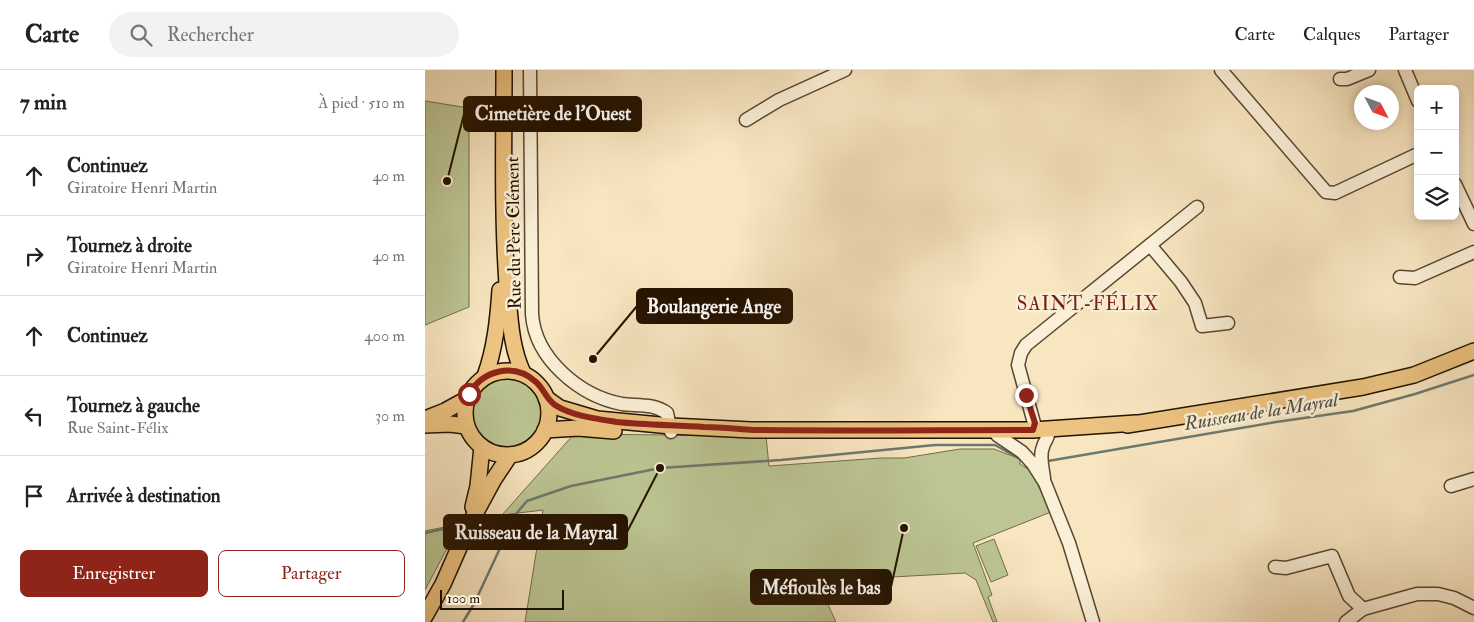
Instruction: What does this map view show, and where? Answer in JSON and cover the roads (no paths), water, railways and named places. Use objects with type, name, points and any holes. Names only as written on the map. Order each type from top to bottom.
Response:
[{"type":"main road","points":[[485,376],[499,311],[504,241],[504,70]]},
{"type":"main road","points":[[504,241],[511,333],[515,354],[523,373]]},
{"type":"main road","points":[[1443,363],[1474,340]]},
{"type":"main road","points":[[545,430],[578,428],[628,432],[671,429],[1041,432],[1136,423],[1363,387],[1414,375],[1474,351]]},
{"type":"main road","points":[[547,398],[549,412],[545,430],[533,446],[524,452],[511,455],[496,454],[482,447],[473,439],[466,426],[464,415],[467,399],[473,387],[485,376],[507,370],[523,373],[535,381],[547,398],[560,408],[597,419],[671,429]]},
{"type":"main road","points":[[428,422],[467,399]]},
{"type":"main road","points":[[428,422],[466,426]]},
{"type":"main road","points":[[936,430],[1029,436],[1041,432]]},
{"type":"main road","points":[[469,525],[478,486],[482,447]]},
{"type":"main road","points":[[425,616],[443,584],[469,525],[494,479],[511,455]]},
{"type":"street","name":"Rue du Père Clément","points":[[530,70],[532,304],[533,322],[541,344],[553,363],[571,381],[584,390],[622,404],[650,406],[663,410],[667,412],[671,429]]},
{"type":"street","points":[[747,120],[779,100],[845,70]]},
{"type":"street","points":[[1221,70],[1327,192],[1335,193],[1414,156]]},
{"type":"street","points":[[1340,79],[1347,79],[1369,70]]},
{"type":"street","points":[[1405,70],[1414,91]]},
{"type":"street","points":[[1459,192],[1474,224]]},
{"type":"street","points":[[1045,483],[1041,456],[1042,448],[1046,441],[1035,423],[1018,365],[1021,353],[1026,345],[1197,207]]},
{"type":"street","points":[[1150,245],[1181,282],[1195,303],[1202,326],[1228,323]]},
{"type":"street","points":[[1400,277],[1415,278],[1474,252]]},
{"type":"street","points":[[997,435],[1022,452],[1033,464],[1045,483],[1069,543],[1093,622]]},
{"type":"street","points":[[1451,486],[1474,479]]},
{"type":"street","points":[[1275,567],[1286,568],[1332,556],[1349,596],[1363,609]]},
{"type":"street","points":[[1346,622],[1363,609],[1417,594],[1438,594],[1454,598],[1474,608]]},
{"type":"waterway","name":"Ruisseau de la Mayral","points":[[1048,461],[1276,422],[1353,411],[1474,375]]},
{"type":"waterway","name":"Ruisseau de la Mayral","points":[[463,622],[474,604],[516,514],[527,501],[571,486],[660,468],[781,460],[935,445],[995,445],[1020,459]]},
{"type":"waterway","points":[[425,533],[452,527]]},
{"type":"place","name":"Cimetière de l'Ouest","points":[[447,181]]},
{"type":"place","name":"Boulangerie Ange","points":[[593,359]]},
{"type":"place","name":"Ruisseau de la Mayral","points":[[660,468]]},
{"type":"place","name":"Méfioulès le bas","points":[[904,528]]},
{"type":"district","name":"SAINT-FÉLIX","points":[[1088,304]]}]
